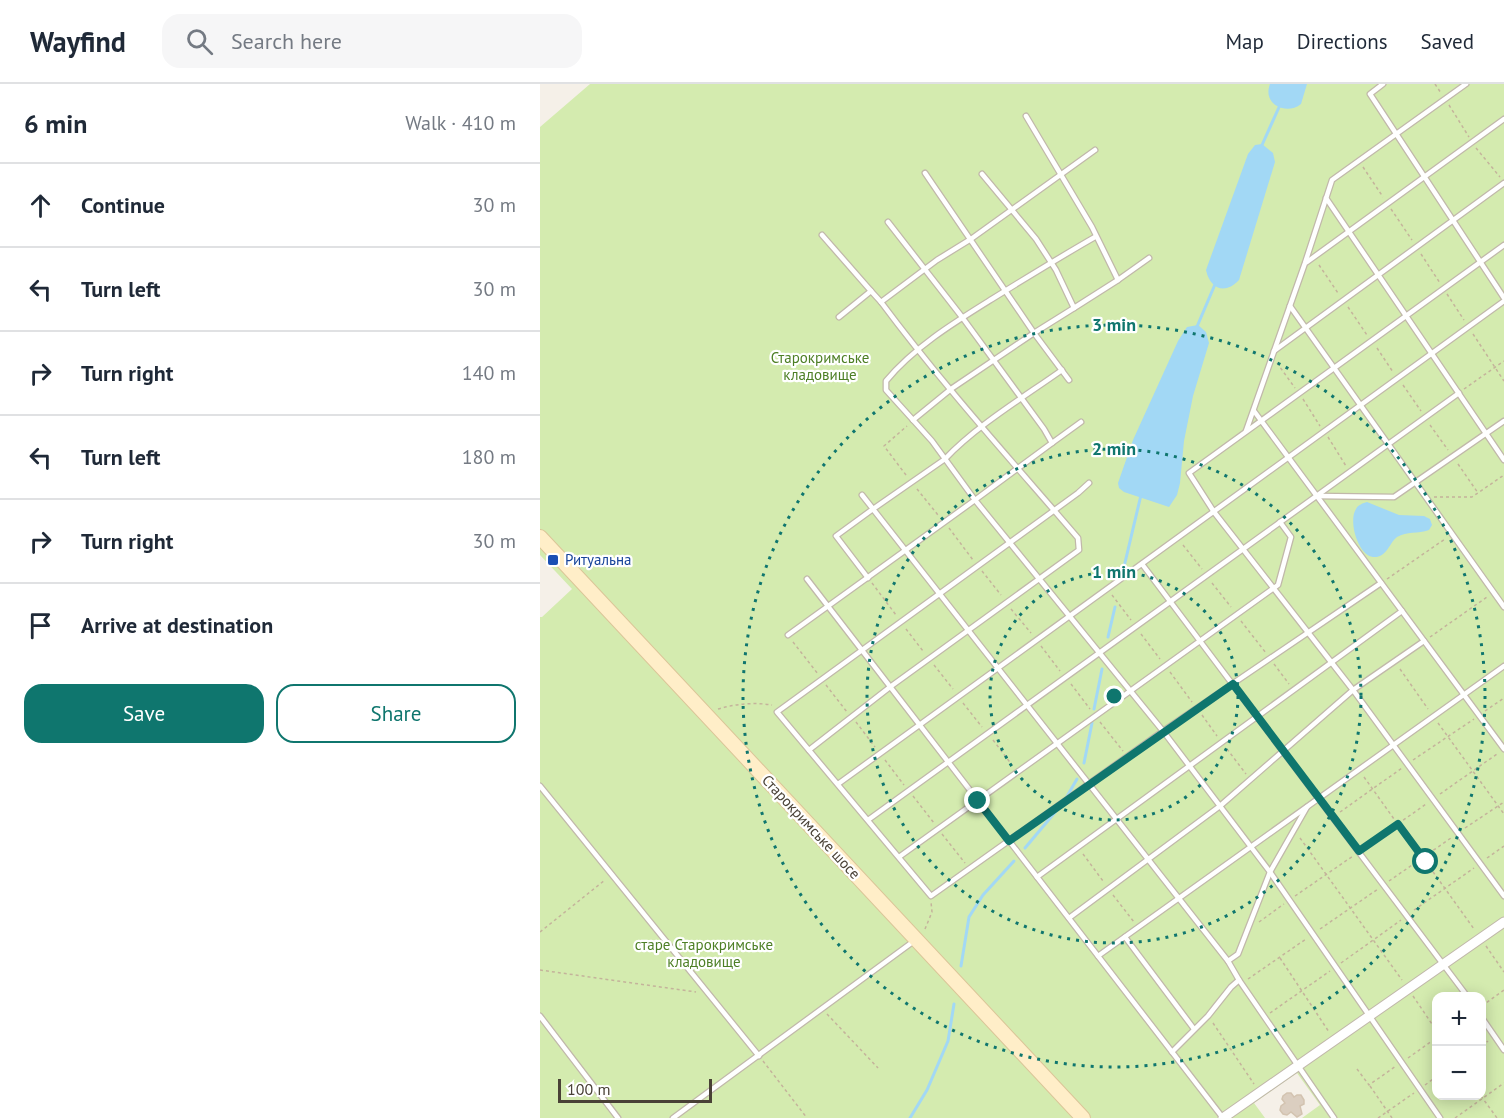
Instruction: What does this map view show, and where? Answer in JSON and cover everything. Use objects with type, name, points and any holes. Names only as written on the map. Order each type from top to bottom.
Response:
[{"type":"street","name":"Старокримське шосе","points":[[540,537],[1077,1116]]},
{"type":"street","points":[[1223,1118],[1504,922]]},
{"type":"lane","points":[[838,784],[1432,354],[1504,299],[1370,94],[1383,84]]},
{"type":"lane","points":[[1246,431],[1332,180],[1466,84]]},
{"type":"lane","points":[[1026,116],[1092,227],[1118,280]]},
{"type":"lane","points":[[1305,263],[1504,119]]},
{"type":"lane","points":[[881,302],[1095,150]]},
{"type":"lane","points":[[926,173],[1034,333],[1069,380]]},
{"type":"lane","points":[[982,174],[1036,239],[1051,262],[1074,308]]},
{"type":"lane","points":[[1274,354],[1504,183]]},
{"type":"lane","points":[[1326,198],[1504,460]]},
{"type":"lane","points":[[888,222],[962,317],[1052,443]]},
{"type":"lane","points":[[809,750],[890,687],[1079,550],[1077,538],[918,351],[881,302],[822,235]]},
{"type":"lane","points":[[1095,237],[962,317],[918,351],[891,376],[885,386],[945,459],[975,501],[1163,731],[1251,846],[1440,1118]]},
{"type":"lane","points":[[1504,246],[1189,472],[1214,512],[1353,690],[1504,896]]},
{"type":"lane","points":[[914,420],[951,389],[1149,258]]},
{"type":"lane","points":[[839,316],[871,291]]},
{"type":"lane","points":[[1290,306],[1504,607]]},
{"type":"lane","points":[[868,578],[836,536],[945,459],[955,449],[1062,370]]},
{"type":"lane","points":[[868,820],[1459,393]]},
{"type":"lane","points":[[1253,411],[1504,749]]},
{"type":"lane","points":[[1317,496],[1394,497],[1504,421]]},
{"type":"lane","points":[[788,635],[1081,422]]},
{"type":"lane","points":[[1089,483],[777,712],[931,896],[1163,731],[1381,583]]},
{"type":"lane","points":[[862,495],[1118,818],[1178,899],[1228,961],[1240,982],[1334,1118]]},
{"type":"lane","points":[[899,857],[1278,585],[1291,537],[1280,522]]},
{"type":"lane","points":[[1142,564],[1464,992]]},
{"type":"lane","points":[[807,579],[1223,1118]]},
{"type":"lane","points":[[1037,877],[1402,611]]},
{"type":"lane","points":[[1069,918],[1220,806],[1353,690],[1424,641]]},
{"type":"lane","points":[[1098,956],[1504,666]]},
{"type":"lane","points":[[540,786],[759,1056]]},
{"type":"lane","points":[[1228,961],[1238,954],[1270,872],[1308,805]]},
{"type":"lane","points":[[1125,936],[1194,1029]]},
{"type":"lane","points":[[673,1118],[916,940]]},
{"type":"lane","points":[[1172,1052],[1208,1017],[1231,987],[1240,982]]},
{"type":"lane","points":[[540,1016],[618,1118]]},
{"type":"lane","points":[[1486,1024],[1504,1050]]},
{"type":"path","points":[[1435,84],[1472,143],[1504,183]]},
{"type":"path","points":[[1359,161],[1504,381]]},
{"type":"path","points":[[1274,354],[1350,472]]},
{"type":"path","points":[[1459,393],[1504,361]]},
{"type":"path","points":[[914,420],[884,446],[1128,757]]},
{"type":"path","points":[[1425,496],[1472,497],[1504,475]]},
{"type":"path","points":[[1381,583],[1452,534]]},
{"type":"path","points":[[868,578],[1017,772]]},
{"type":"path","points":[[1107,589],[1250,780]]},
{"type":"path","points":[[1424,641],[1493,593]]},
{"type":"path","points":[[1394,662],[1504,814]]},
{"type":"path","points":[[1333,817],[1504,698]]},
{"type":"path","points":[[704,712],[730,705],[762,703],[785,706]]},
{"type":"path","points":[[1248,930],[1504,749]]},
{"type":"path","points":[[1358,770],[1504,972]]},
{"type":"path","points":[[1240,982],[1280,957],[1504,802]]},
{"type":"path","points":[[1294,830],[1432,1023]]},
{"type":"path","points":[[1264,1017],[1504,846]]},
{"type":"path","points":[[540,932],[612,874]]},
{"type":"path","points":[[916,940],[926,927],[932,912],[931,896]]},
{"type":"path","points":[[1280,957],[1334,1041]]},
{"type":"path","points":[[540,970],[709,994]]},
{"type":"path","points":[[1486,1003],[1504,990]]},
{"type":"path","points":[[823,1009],[878,1068]]},
{"type":"path","points":[[1208,1017],[1260,1092]]},
{"type":"path","points":[[759,1056],[807,1118]]},
{"type":"path","points":[[1378,1118],[1432,1081]]},
{"type":"path","points":[[1486,1094],[1504,1083]]},
{"type":"path","points":[[1369,1085],[1392,1118]]},
{"type":"path","points":[[1455,1118],[1478,1100]]},
{"type":"path","points":[[1484,1100],[1497,1118]]},
{"type":"green space","name":"Старокримське кладовище","points":[[590,84],[1504,84],[1504,1118],[1302,1118],[1320,1105],[1297,1073],[1254,1103],[1265,1118],[540,1118],[540,617],[572,589],[540,555],[540,127]]},
{"type":"water","points":[[1270,84],[1307,84],[1301,104],[1289,109],[1272,102],[1268,91]]},
{"type":"water","points":[[1262,144],[1273,153],[1275,162],[1239,280],[1234,285],[1219,288],[1211,282],[1206,270],[1248,154],[1255,145]]},
{"type":"water","points":[[1198,325],[1206,332],[1209,343],[1193,396],[1184,441],[1180,483],[1177,495],[1169,507],[1124,492],[1119,488],[1118,483],[1133,440],[1178,341],[1187,327]]},
{"type":"water","points":[[1367,502],[1399,515],[1424,516],[1430,519],[1432,525],[1429,530],[1397,537],[1385,553],[1373,557],[1368,555],[1359,544],[1353,521],[1356,509]]},
{"type":"building","points":[[1291,1093],[1294,1097],[1301,1095],[1304,1100],[1304,1104],[1300,1106],[1302,1114],[1297,1117],[1291,1112],[1287,1115],[1283,1114],[1280,1110],[1285,1103],[1283,1096]]},
{"type":"waterway","points":[[1262,145],[1280,105]]},
{"type":"waterway","points":[[1196,329],[1216,282]]},
{"type":"waterway","points":[[1123,571],[1141,495]]},
{"type":"waterway","points":[[1108,637],[1115,607]]},
{"type":"waterway","points":[[1094,709],[1102,669]]},
{"type":"waterway","points":[[1084,763],[1092,723]]},
{"type":"waterway","points":[[1066,798],[1077,779]]},
{"type":"waterway","points":[[1025,848],[1062,804]]},
{"type":"waterway","points":[[961,966],[969,917],[983,895],[1014,861]]},
{"type":"waterway","points":[[910,1118],[927,1090],[948,1041],[954,1004]]},
{"type":"place","name":"Ритуальна","points":[[553,560]]},
{"type":"route","points":[[978,801],[1009,841],[1233,684],[1359,851],[1398,824],[1426,862]]},
{"type":"park label","name":"старе Старокримське кладовище","points":[[704,954]]}]
